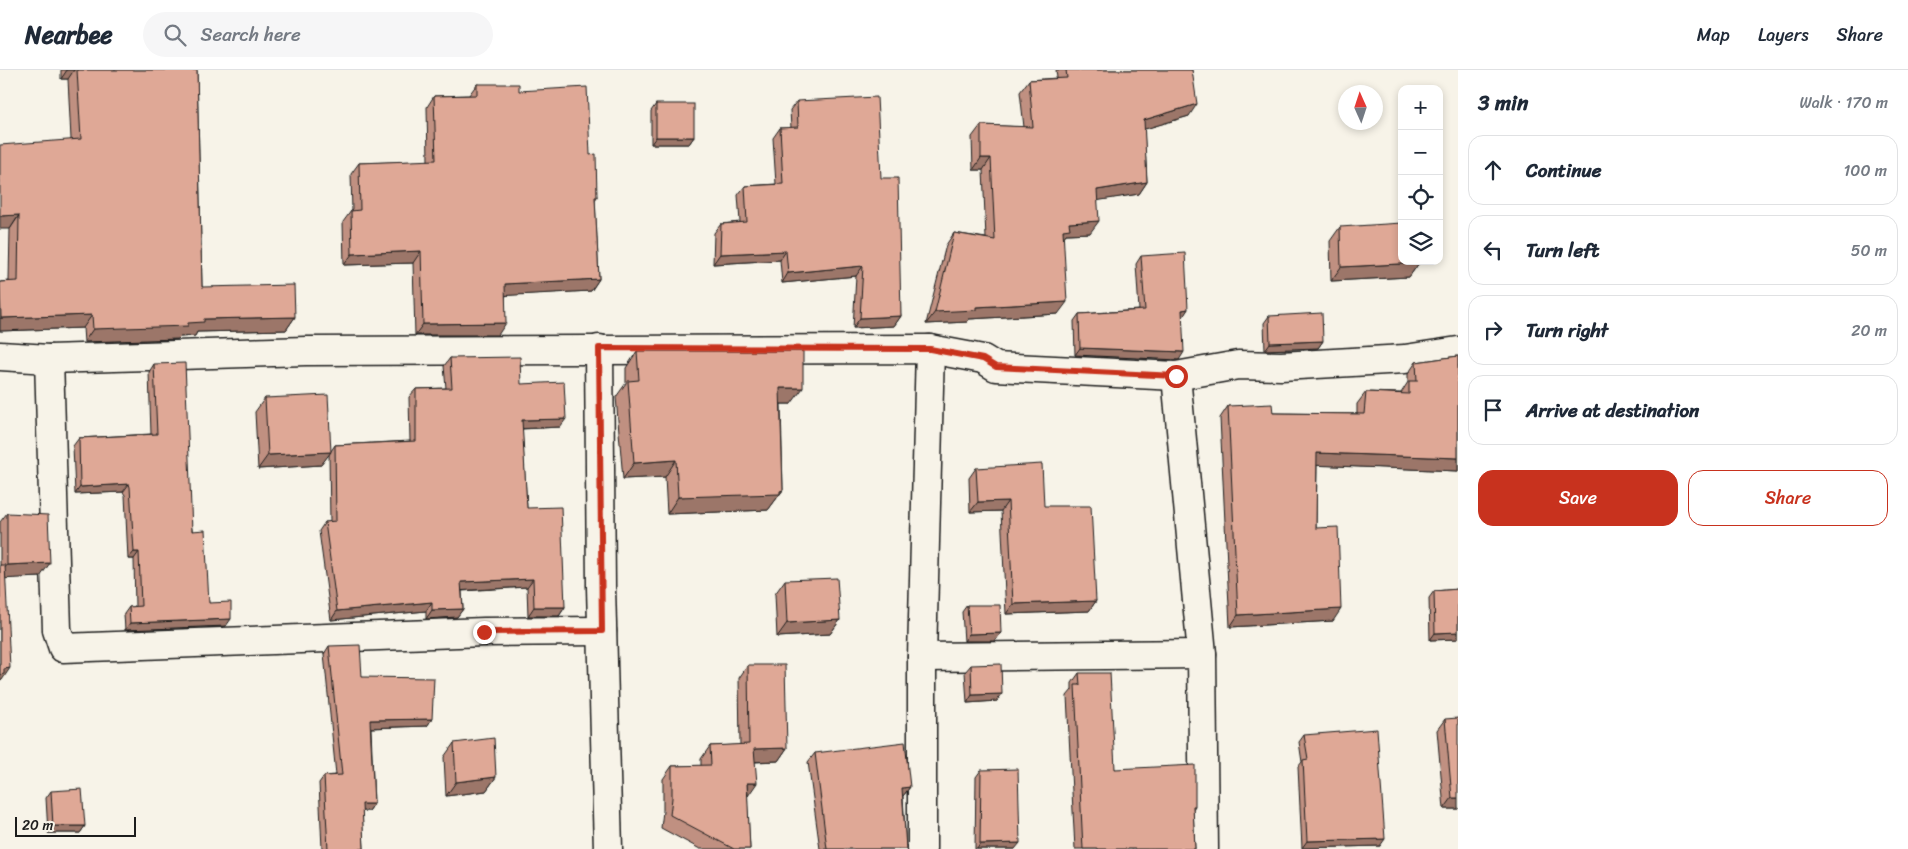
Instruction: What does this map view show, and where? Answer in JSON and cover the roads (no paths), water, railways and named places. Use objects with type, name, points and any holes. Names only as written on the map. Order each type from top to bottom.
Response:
[{"type":"street","points":[[599,348],[602,631],[608,849]]},
{"type":"street","points":[[0,356],[49,359],[306,350],[599,348],[930,349],[983,359],[996,367],[1176,376],[1238,365],[1281,366],[1395,359],[1458,351]]},
{"type":"street","points":[[922,849],[922,658],[930,349]]},
{"type":"street","points":[[49,359],[58,630],[63,648],[484,632],[602,631]]},
{"type":"street","points":[[1176,376],[1202,654],[1204,849]]},
{"type":"street","points":[[922,658],[1202,654]]}]
